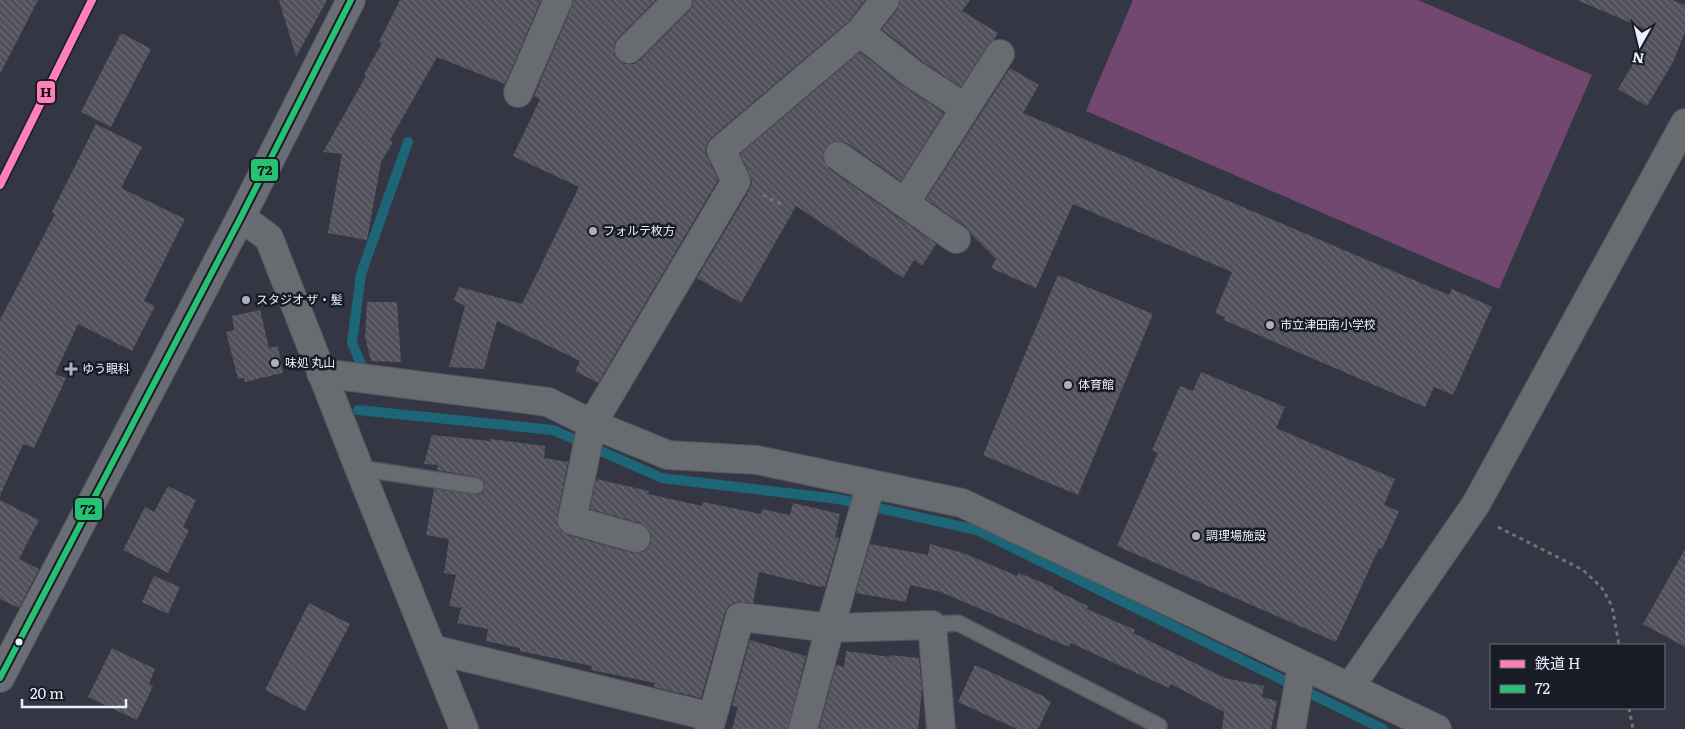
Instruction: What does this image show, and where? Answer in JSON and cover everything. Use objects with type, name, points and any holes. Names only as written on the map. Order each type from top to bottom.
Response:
[{"type":"main road","points":[[0,678],[352,0]]},
{"type":"street","points":[[518,92],[558,0]]},
{"type":"street","points":[[629,48],[678,0]]},
{"type":"street","points":[[636,538],[572,520],[591,433],[736,181],[721,150],[860,32],[885,0]]},
{"type":"street","points":[[860,32],[914,74],[965,108]]},
{"type":"street","points":[[905,203],[1000,54]]},
{"type":"street","points":[[1350,688],[1470,513],[1685,123]]},
{"type":"street","points":[[838,156],[956,239]]},
{"type":"street","points":[[241,217],[269,238],[321,374],[464,729]]},
{"type":"street","points":[[321,374],[548,402],[591,433],[668,455],[757,460],[869,491],[962,503],[1297,694],[1350,688],[1437,729]]},
{"type":"street","points":[[804,729],[830,628],[869,491]]},
{"type":"street","points":[[432,649],[711,723],[740,617],[830,628],[932,625],[941,729]]},
{"type":"lane","points":[[359,468],[476,486]]},
{"type":"lane","points":[[932,625],[958,623],[1159,726],[1158,729]]},
{"type":"path","points":[[1470,513],[1583,570],[1602,588],[1612,606],[1618,644]]},
{"type":"path","points":[[1629,709],[1633,729]]},
{"type":"shaded area","points":[[1133,0],[1418,0],[1592,75],[1499,289],[1086,111]]},
{"type":"building","points":[[0,0],[38,0],[0,74]]},
{"type":"building","points":[[279,0],[327,0],[296,57]]},
{"type":"building","points":[[400,0],[541,0],[505,84],[437,57],[390,140],[393,142],[381,162],[367,240],[328,233],[342,154],[323,152],[366,76],[364,75],[382,43],[379,42]]},
{"type":"building","points":[[573,0],[656,0],[614,44],[614,53],[618,60],[625,64],[634,64],[689,11],[693,0],[865,0],[849,21],[707,143],[705,150],[718,180],[598,383],[575,371],[580,361],[497,321],[484,369],[449,367],[465,306],[454,300],[459,287],[522,304],[579,187],[513,156],[540,99],[534,96]]},
{"type":"building","points":[[900,0],[970,0],[962,11],[998,33],[987,46],[961,87],[922,61],[882,29],[897,10]]},
{"type":"building","points":[[1577,0],[1672,0],[1685,5],[1685,32],[1673,62],[1647,106],[1618,89],[1652,32]]},
{"type":"building","points":[[121,33],[151,49],[111,127],[81,112]]},
{"type":"building","points":[[860,52],[903,86],[944,113],[901,181],[847,143],[840,141],[832,142],[826,147],[823,154],[824,162],[829,169],[936,244],[922,266],[914,260],[903,278],[796,206],[741,303],[697,278],[750,189],[752,182],[750,175],[740,154]]},
{"type":"building","points":[[1010,68],[1039,85],[1023,113],[1449,295],[1452,289],[1492,307],[1453,395],[1434,387],[1425,407],[1224,320],[1225,317],[1215,313],[1232,272],[1073,204],[1036,288],[991,268],[996,259],[965,226],[926,199]]},
{"type":"building","points":[[96,124],[142,147],[121,188],[185,219],[144,301],[155,306],[132,351],[78,324],[55,374],[66,378],[34,448],[23,444],[0,496],[0,320],[55,214],[52,212]]},
{"type":"building","name":"体育館","points":[[1058,275],[1153,314],[1078,495],[983,455]]},
{"type":"building","points":[[367,302],[397,302],[401,362],[371,361],[365,337]]},
{"type":"building","points":[[260,310],[269,348],[278,346],[283,373],[245,382],[244,378],[238,379],[226,332],[234,330],[232,316]]},
{"type":"building","points":[[1201,372],[1285,407],[1276,428],[1395,479],[1384,505],[1399,511],[1382,549],[1379,548],[1336,642],[1117,546],[1158,453],[1152,450],[1180,386],[1193,391]]},
{"type":"building","points":[[432,435],[490,441],[491,439],[545,446],[544,458],[568,462],[557,517],[557,524],[561,531],[568,535],[632,553],[640,553],[647,549],[651,542],[651,534],[647,527],[640,523],[590,509],[596,479],[649,491],[648,494],[702,506],[703,502],[761,514],[762,509],[790,515],[793,503],[840,514],[835,537],[839,538],[825,587],[759,572],[753,603],[735,602],[725,612],[701,698],[654,687],[655,683],[591,670],[592,666],[520,651],[520,648],[486,641],[488,629],[457,623],[461,608],[449,606],[456,575],[444,573],[449,539],[426,535],[434,489],[479,495],[484,491],[485,483],[478,477],[437,470],[438,465],[424,464]]},
{"type":"building","points":[[168,486],[196,500],[183,527],[189,530],[168,573],[123,550],[145,507],[154,512]]},
{"type":"building","points":[[0,500],[39,520],[19,559],[39,569],[19,608],[0,599]]},
{"type":"building","points":[[870,544],[928,555],[930,544],[963,553],[1017,576],[1019,573],[1053,587],[1053,589],[1088,606],[1087,609],[1135,630],[1133,633],[1225,678],[1264,686],[1262,697],[1277,701],[1271,729],[1222,729],[1224,712],[1171,684],[1169,688],[1071,643],[1069,647],[941,592],[910,585],[906,602],[856,593]]},
{"type":"building","points":[[1685,549],[1685,647],[1643,624]]},
{"type":"building","points":[[154,576],[180,587],[168,614],[142,602]]},
{"type":"building","points":[[309,603],[350,624],[305,711],[265,690]]},
{"type":"building","points":[[750,640],[806,656],[788,729],[732,729],[738,707],[732,706]]},
{"type":"building","points":[[112,648],[155,669],[149,684],[153,686],[137,720],[88,697]]},
{"type":"building","points":[[846,651],[890,657],[890,655],[919,658],[922,689],[918,729],[819,729],[836,665],[844,667]]},
{"type":"building","points":[[975,665],[1045,697],[1051,702],[1038,729],[1017,729],[958,702]]},
{"type":"waterway","points":[[362,366],[352,343],[361,274],[408,142]]},
{"type":"waterway","points":[[358,410],[553,430],[662,478],[838,499],[977,530],[1383,729]]},
{"type":"rail line","name":"H","points":[[0,185],[92,0]]},
{"type":"transit line","name":"72","points":[[0,678],[241,217],[351,0]]},
{"type":"place","name":"フォルテ枚方","points":[[593,231]]},
{"type":"place","name":"スタジオ ザ・髪","points":[[246,300]]},
{"type":"place","name":"市立津田南小学校","points":[[1270,325]]},
{"type":"place","name":"味処 丸山","points":[[275,363]]},
{"type":"place","name":"ゆう眼科","points":[[71,369]]},
{"type":"place","name":"体育館","points":[[1068,385]]},
{"type":"place","name":"調理場施設","points":[[1196,536]]}]
